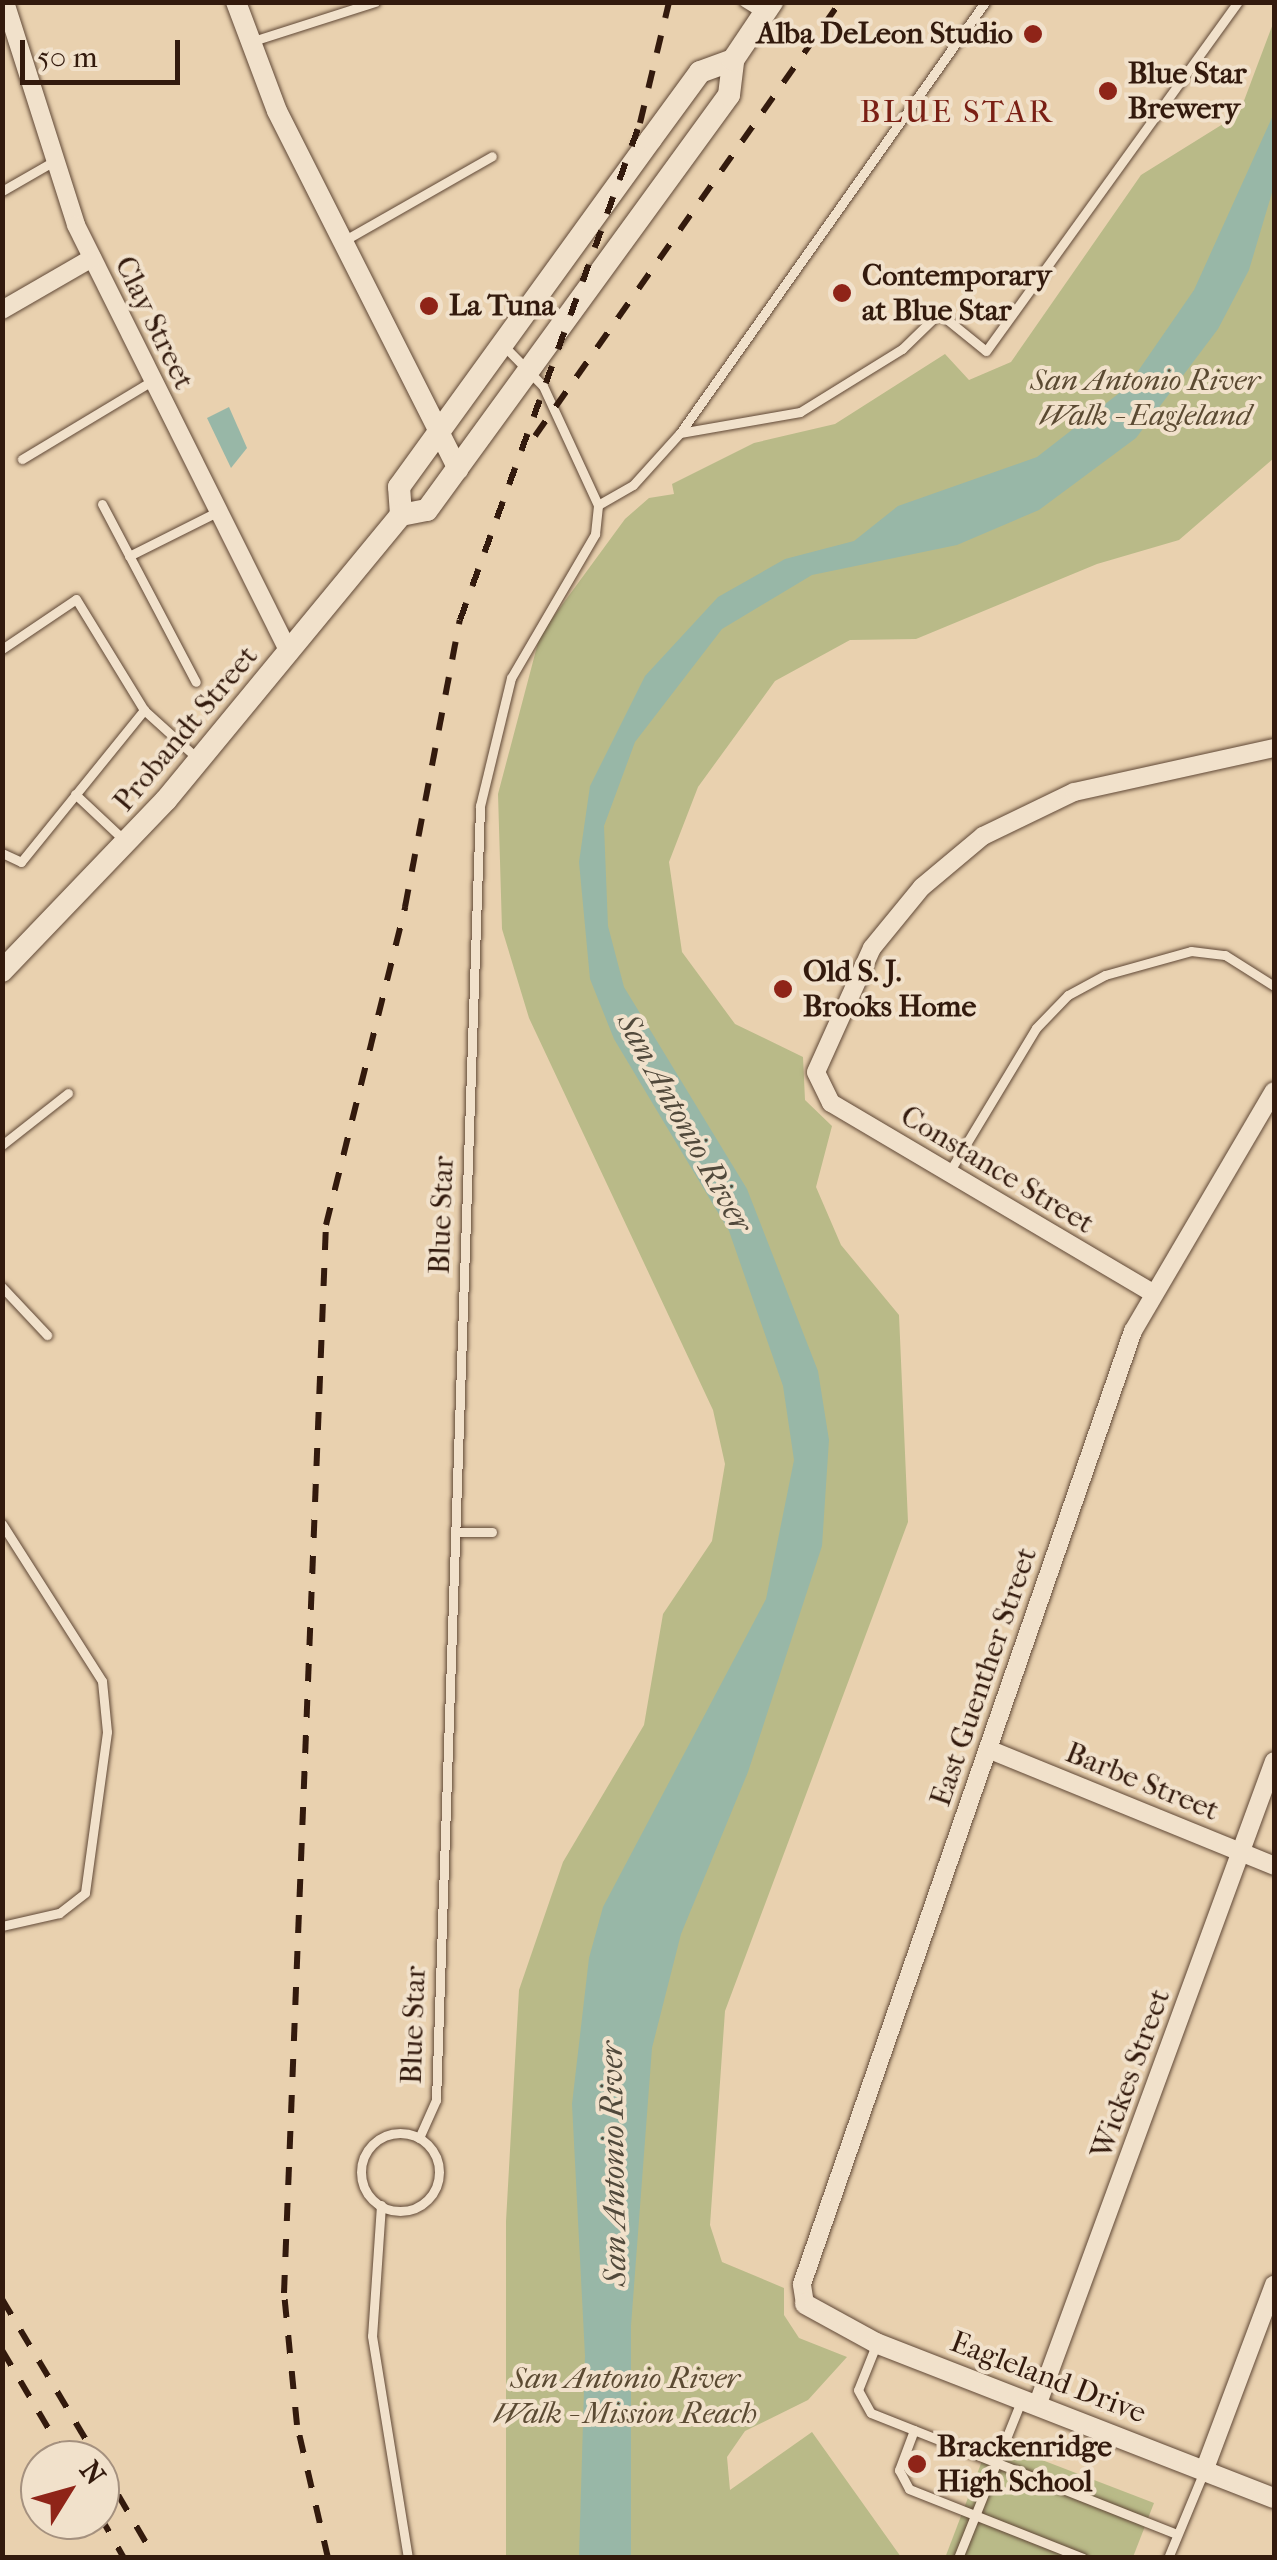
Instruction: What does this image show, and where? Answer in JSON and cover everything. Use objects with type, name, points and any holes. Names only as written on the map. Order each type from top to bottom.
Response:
[{"type":"main road","name":"Probandt Street","points":[[4,964],[128,844],[402,515],[427,510],[729,95],[733,60],[760,6]]},
{"type":"main road","name":"Probandt Street","points":[[402,515],[399,486],[700,72],[733,60]]},
{"type":"street","name":"Clay Street","points":[[5,2],[92,258],[289,653]]},
{"type":"street","points":[[236,2],[249,43],[342,241],[458,470]]},
{"type":"street","points":[[2,310],[92,258]]},
{"type":"street","name":"Constance Street","points":[[1152,1292],[947,1176],[818,1090],[822,1051],[872,948],[951,860],[1074,792],[1274,748]]},
{"type":"street","name":"East Guenther Street","points":[[805,2304],[802,2284],[1152,1292],[1274,1091]]},
{"type":"street","name":"Barbe Street","points":[[988,1748],[1274,1866]]},
{"type":"street","name":"Wickes Street","points":[[1029,2403],[1243,1853],[1274,1761]]},
{"type":"street","points":[[1204,2471],[1274,2285]]},
{"type":"street","name":"Eagleland Drive","points":[[805,2304],[876,2343],[1274,2498]]},
{"type":"lane","points":[[249,43],[374,2]]},
{"type":"lane","points":[[504,346],[529,372],[575,443],[598,505],[633,485],[680,433],[986,2]]},
{"type":"lane","points":[[680,433],[800,412],[902,349],[939,313],[986,351],[1238,2]]},
{"type":"lane","points":[[342,241],[492,156]]},
{"type":"lane","points":[[2,191],[56,160]]},
{"type":"lane","points":[[22,458],[152,381]]},
{"type":"lane","points":[[102,504],[196,682]]},
{"type":"lane","name":"Blue Star","points":[[418,2138],[436,2100],[480,806],[511,678],[595,534],[598,505]]},
{"type":"lane","points":[[129,556],[217,512]]},
{"type":"lane","points":[[2,649],[76,599],[144,710],[200,760]]},
{"type":"lane","points":[[2,854],[21,862],[144,710]]},
{"type":"lane","points":[[75,794],[128,844]]},
{"type":"lane","points":[[947,1176],[1036,1028],[1068,996],[1191,951],[1225,955],[1274,986]]},
{"type":"lane","points":[[2,1145],[68,1092]]},
{"type":"lane","points":[[2,1287],[47,1335]]},
{"type":"lane","points":[[2,1524],[102,1682],[107,1732],[85,1893],[59,1913],[2,1926]]},
{"type":"lane","points":[[457,1532],[492,1532]]},
{"type":"lane","points":[[381,2205],[417,2207],[436,2188],[437,2160],[418,2138],[390,2134],[366,2153],[363,2182],[381,2205],[372,2336],[408,2558]]},
{"type":"lane","points":[[876,2343],[858,2390],[871,2413],[1176,2534]]},
{"type":"lane","points":[[958,2558],[996,2463],[1029,2403]]},
{"type":"lane","points":[[914,2430],[898,2470],[909,2489],[1083,2558]]},
{"type":"lane","points":[[1170,2557],[1204,2471]]},
{"type":"green space","name":"San Antonio River Walk - Eagleland","points":[[1274,21],[1274,458],[1179,540],[1097,564],[916,639],[850,640],[775,681],[698,787],[669,862],[682,952],[735,1024],[803,1057],[805,1100],[832,1126],[816,1187],[841,1245],[899,1315],[908,1522],[725,2011],[710,2225],[722,2262],[784,2288],[784,2315],[799,2338],[847,2357],[808,2400],[745,2431],[727,2457],[730,2490],[812,2432],[901,2557],[506,2557],[506,2221],[519,1990],[563,1862],[644,1725],[663,1614],[712,1541],[725,1464],[713,1410],[529,1018],[502,929],[498,794],[540,635],[625,519],[649,498],[674,494],[672,484],[754,443],[835,424],[945,354],[969,380],[1011,362],[1141,175],[1239,114]]},
{"type":"green space","points":[[990,2440],[1154,2503],[1133,2557],[945,2558]]},
{"type":"water","name":"San Antonio River","points":[[1274,113],[1274,186],[1249,270],[1218,329],[1136,438],[1039,510],[957,545],[812,575],[722,629],[635,742],[604,826],[608,926],[624,987],[747,1189],[818,1371],[829,1440],[822,1546],[748,1772],[681,1934],[652,2048],[631,2326],[631,2557],[579,2557],[585,2356],[572,2104],[589,1958],[603,1907],[766,1599],[794,1460],[783,1386],[729,1231],[614,1039],[590,979],[579,862],[590,786],[645,676],[718,597],[785,559],[854,541],[898,506],[1037,457],[1127,387],[1194,290]]},
{"type":"water","points":[[229,407],[247,448],[231,468],[207,418]]},
{"type":"railway","points":[[328,2558],[297,2425],[284,2293],[326,1225],[405,907],[460,620],[640,123],[669,2]]},
{"type":"railway","points":[[535,436],[840,2]]},
{"type":"railway","points":[[2,2299],[86,2440]]},
{"type":"railway","points":[[2,2350],[55,2440]]},
{"type":"railway","points":[[120,2498],[155,2558]]},
{"type":"railway","points":[[114,2540],[124,2558]]},
{"type":"place","name":"Alba DeLeon Studio","points":[[1033,34]]},
{"type":"place","name":"Blue Star Brewery","points":[[1108,91]]},
{"type":"place","name":"Contemporary at Blue Star","points":[[842,293]]},
{"type":"place","name":"La Tuna","points":[[429,306]]},
{"type":"place","name":"Old S. J. Brooks Home","points":[[783,989]]},
{"type":"place","name":"Brackenridge High School","points":[[917,2464]]},
{"type":"district","name":"BLUE STAR","points":[[957,112]]},
{"type":"park label","name":"San Antonio River Walk - Mission Reach","points":[[625,2396]]}]
